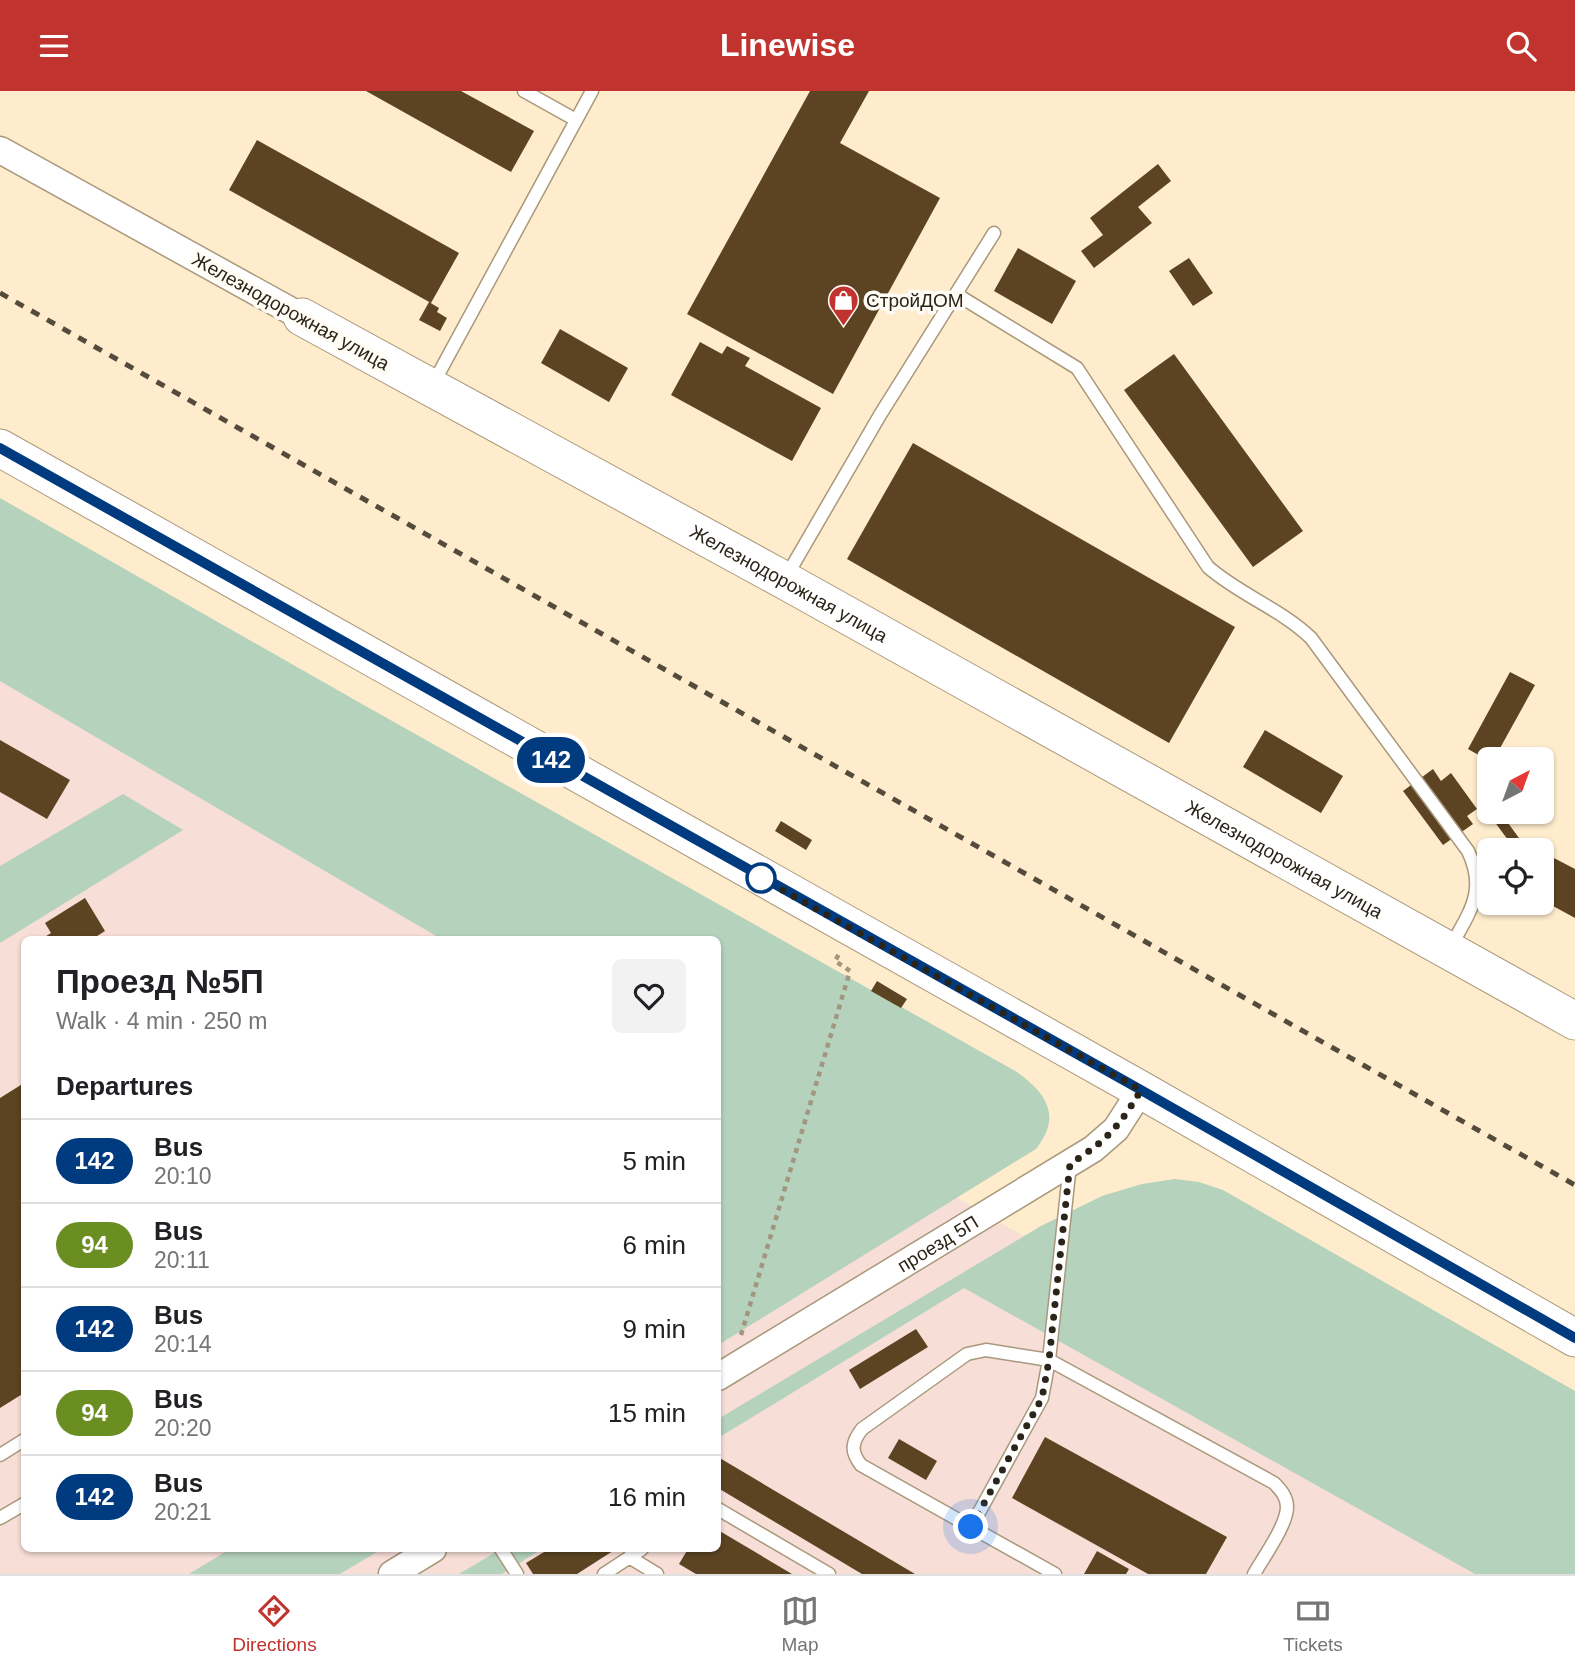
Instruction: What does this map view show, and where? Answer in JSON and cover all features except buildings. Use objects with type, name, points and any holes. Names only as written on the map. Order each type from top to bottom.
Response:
[{"type":"main road","name":"Железнодорожная улица","points":[[302,317],[784,580],[1575,1021]]},
{"type":"main road","points":[[0,448],[1141,1090],[1575,1338]]},
{"type":"street","name":"Железнодорожная улица","points":[[0,150],[302,317]]},
{"type":"street","name":"проезд 5П","points":[[724,1373],[1093,1149],[1115,1129],[1141,1090]]},
{"type":"street","points":[[392,1574],[428,1552]]},
{"type":"lane","points":[[524,91],[576,120]]},
{"type":"lane","points":[[431,387],[592,91]]},
{"type":"lane","points":[[784,580],[880,415],[994,233]]},
{"type":"lane","points":[[956,295],[1077,368],[1208,567],[1221,578],[1296,623],[1311,638],[1468,851],[1475,866],[1476,897],[1449,950]]},
{"type":"lane","points":[[971,1527],[1042,1398],[1049,1360],[1070,1164]]},
{"type":"lane","points":[[1055,1574],[861,1465],[852,1449],[862,1429],[967,1354],[986,1350],[1049,1360],[1274,1483],[1283,1493],[1287,1507],[1284,1520],[1254,1574]]},
{"type":"lane","points":[[0,1455],[21,1442]]},
{"type":"lane","points":[[0,1518],[21,1506]]},
{"type":"lane","points":[[721,1511],[829,1574]]},
{"type":"lane","points":[[503,1552],[517,1574]]},
{"type":"lane","points":[[604,1574],[637,1552]]},
{"type":"lane","points":[[629,1557],[657,1574]]},
{"type":"path","points":[[724,1373],[850,971],[835,961]]},
{"type":"shaded area","points":[[0,634],[503,936],[21,936],[21,1552],[721,1552],[721,1062],[1575,1554],[1575,1574],[0,1574]]},
{"type":"green space","points":[[0,498],[1017,1072],[1036,1089],[1048,1106],[1048,1126],[1044,1137],[1036,1149],[721,1343],[721,936],[436,936],[0,681]]},
{"type":"green space","points":[[123,794],[183,830],[0,943],[0,866]]},
{"type":"green space","points":[[1175,1179],[1199,1182],[1223,1190],[1575,1391],[1575,1574],[1475,1574],[964,1288],[721,1436],[721,1417],[1041,1226],[1102,1196],[1142,1184]]},
{"type":"green space","points":[[225,1552],[377,1552],[340,1574],[189,1574]]},
{"type":"green space","points":[[496,1552],[537,1552],[502,1574],[459,1574]]},
{"type":"railway","points":[[0,293],[1575,1185]]},
{"type":"bus line","name":"142","points":[[0,448],[1141,1090],[1575,1338]]},
{"type":"place","name":"СтройДОМ","points":[[843,327]]},
{"type":"route","points":[[761,878],[1141,1090],[1106,1139],[1070,1164],[1049,1360],[1042,1398],[971,1527]]}]
